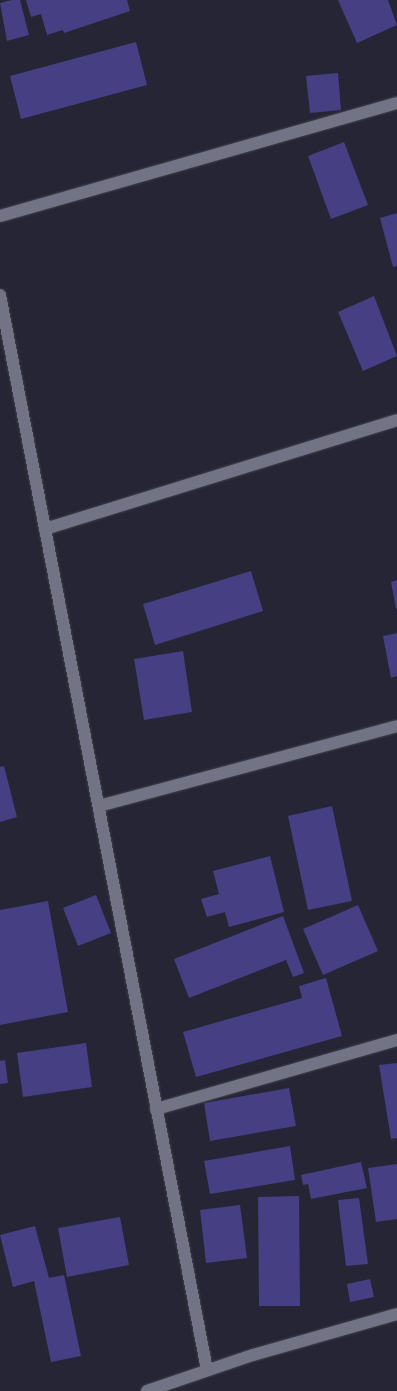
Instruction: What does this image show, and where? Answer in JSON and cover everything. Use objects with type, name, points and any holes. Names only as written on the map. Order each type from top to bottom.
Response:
[{"type":"street","points":[[0,216],[397,103]]},
{"type":"street","points":[[0,295],[208,1370]]},
{"type":"street","points":[[45,529],[397,420]]},
{"type":"street","points":[[99,806],[397,726]]},
{"type":"street","points":[[156,1109],[397,1040]]},
{"type":"street","points":[[147,1391],[208,1370],[397,1314]]},
{"type":"building","points":[[20,0],[29,35],[7,41],[0,3]]},
{"type":"building","points":[[26,0],[127,0],[130,11],[64,33],[63,30],[47,35],[41,14],[31,17]]},
{"type":"building","points":[[338,0],[388,0],[397,25],[357,43]]},
{"type":"building","points":[[136,42],[147,85],[21,119],[10,76]]},
{"type":"building","points":[[338,73],[341,110],[310,113],[306,76]]},
{"type":"building","points":[[344,142],[368,205],[331,219],[308,156]]},
{"type":"building","points":[[397,213],[397,266],[393,267],[380,218]]},
{"type":"building","points":[[374,296],[397,356],[363,371],[338,312]]},
{"type":"building","points":[[251,571],[263,611],[155,645],[143,604]]},
{"type":"building","points":[[397,580],[397,609],[396,609],[391,582]]},
{"type":"building","points":[[397,633],[397,676],[391,678],[383,636]]},
{"type":"building","points":[[183,651],[192,712],[144,720],[134,659]]},
{"type":"building","points":[[4,766],[17,817],[0,822],[0,767]]},
{"type":"building","points":[[332,806],[352,901],[308,910],[288,816]]},
{"type":"building","points":[[270,856],[284,912],[229,927],[225,912],[207,917],[201,899],[219,894],[213,871]]},
{"type":"building","points":[[96,895],[111,933],[78,946],[63,908]]},
{"type":"building","points":[[48,901],[68,1012],[0,1025],[0,910]]},
{"type":"building","points":[[358,905],[378,951],[323,975],[303,929]]},
{"type":"building","points":[[283,916],[304,973],[293,977],[286,960],[189,998],[174,959]]},
{"type":"building","points":[[326,978],[342,1036],[196,1077],[183,1032],[302,998],[299,986]]},
{"type":"building","points":[[86,1043],[92,1087],[23,1097],[17,1053]]},
{"type":"building","points":[[5,1060],[8,1083],[0,1084],[0,1061]]},
{"type":"building","points":[[397,1063],[397,1138],[391,1139],[379,1065]]},
{"type":"building","points":[[289,1088],[296,1126],[210,1141],[204,1103]]},
{"type":"building","points":[[290,1146],[295,1180],[210,1194],[204,1161]]},
{"type":"building","points":[[361,1162],[367,1188],[311,1199],[308,1184],[303,1185],[301,1175]]},
{"type":"building","points":[[397,1164],[397,1219],[376,1222],[368,1168]]},
{"type":"building","points":[[299,1196],[300,1306],[259,1306],[258,1197]]},
{"type":"building","points":[[359,1198],[368,1264],[346,1266],[338,1200]]},
{"type":"building","points":[[240,1205],[247,1258],[206,1263],[200,1210]]},
{"type":"building","points":[[120,1217],[129,1265],[67,1277],[58,1228]]},
{"type":"building","points":[[35,1226],[49,1278],[64,1275],[81,1356],[51,1362],[34,1281],[13,1287],[0,1235]]},
{"type":"building","points":[[370,1279],[374,1297],[350,1302],[347,1284]]}]
